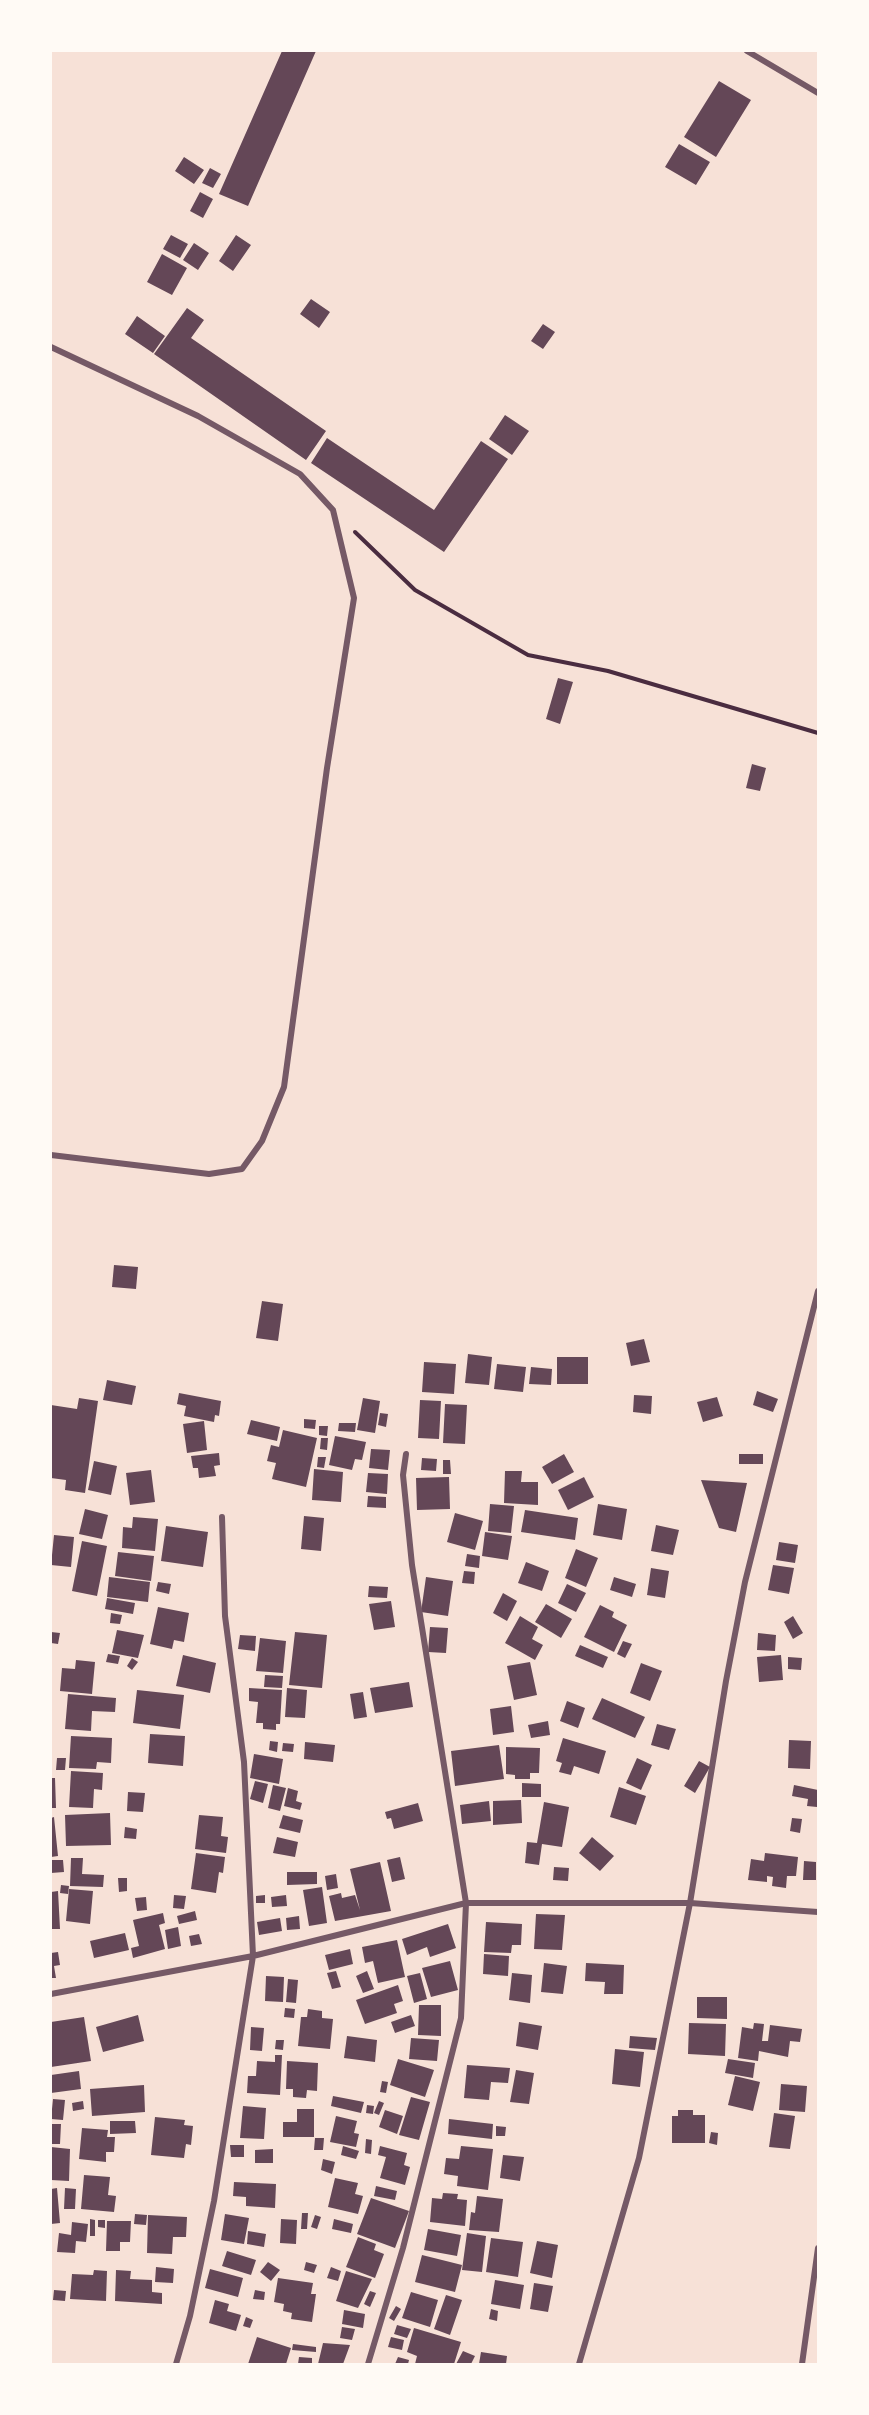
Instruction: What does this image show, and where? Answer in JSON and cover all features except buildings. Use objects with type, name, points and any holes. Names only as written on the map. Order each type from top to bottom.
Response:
[{"type":"street","points":[[747,51],[818,93]]},
{"type":"street","points":[[51,347],[198,416],[300,474],[333,510],[354,598],[327,768],[284,1087],[262,1141],[242,1169],[209,1174],[51,1155]]},
{"type":"street","points":[[579,2364],[639,2158],[690,1904],[726,1681],[745,1582],[818,1291]]},
{"type":"street","points":[[368,2364],[403,2248],[461,2018],[466,1903],[412,1565],[403,1475],[406,1454]]},
{"type":"street","points":[[176,2364],[190,2316],[214,2201],[253,1956],[244,1762],[225,1616],[222,1517]]},
{"type":"street","points":[[51,1994],[253,1956],[466,1903],[690,1904],[818,1912]]},
{"type":"street","points":[[802,2364],[818,2248]]},
{"type":"path","points":[[333,510],[415,590],[528,655],[608,671],[818,733]]}]
